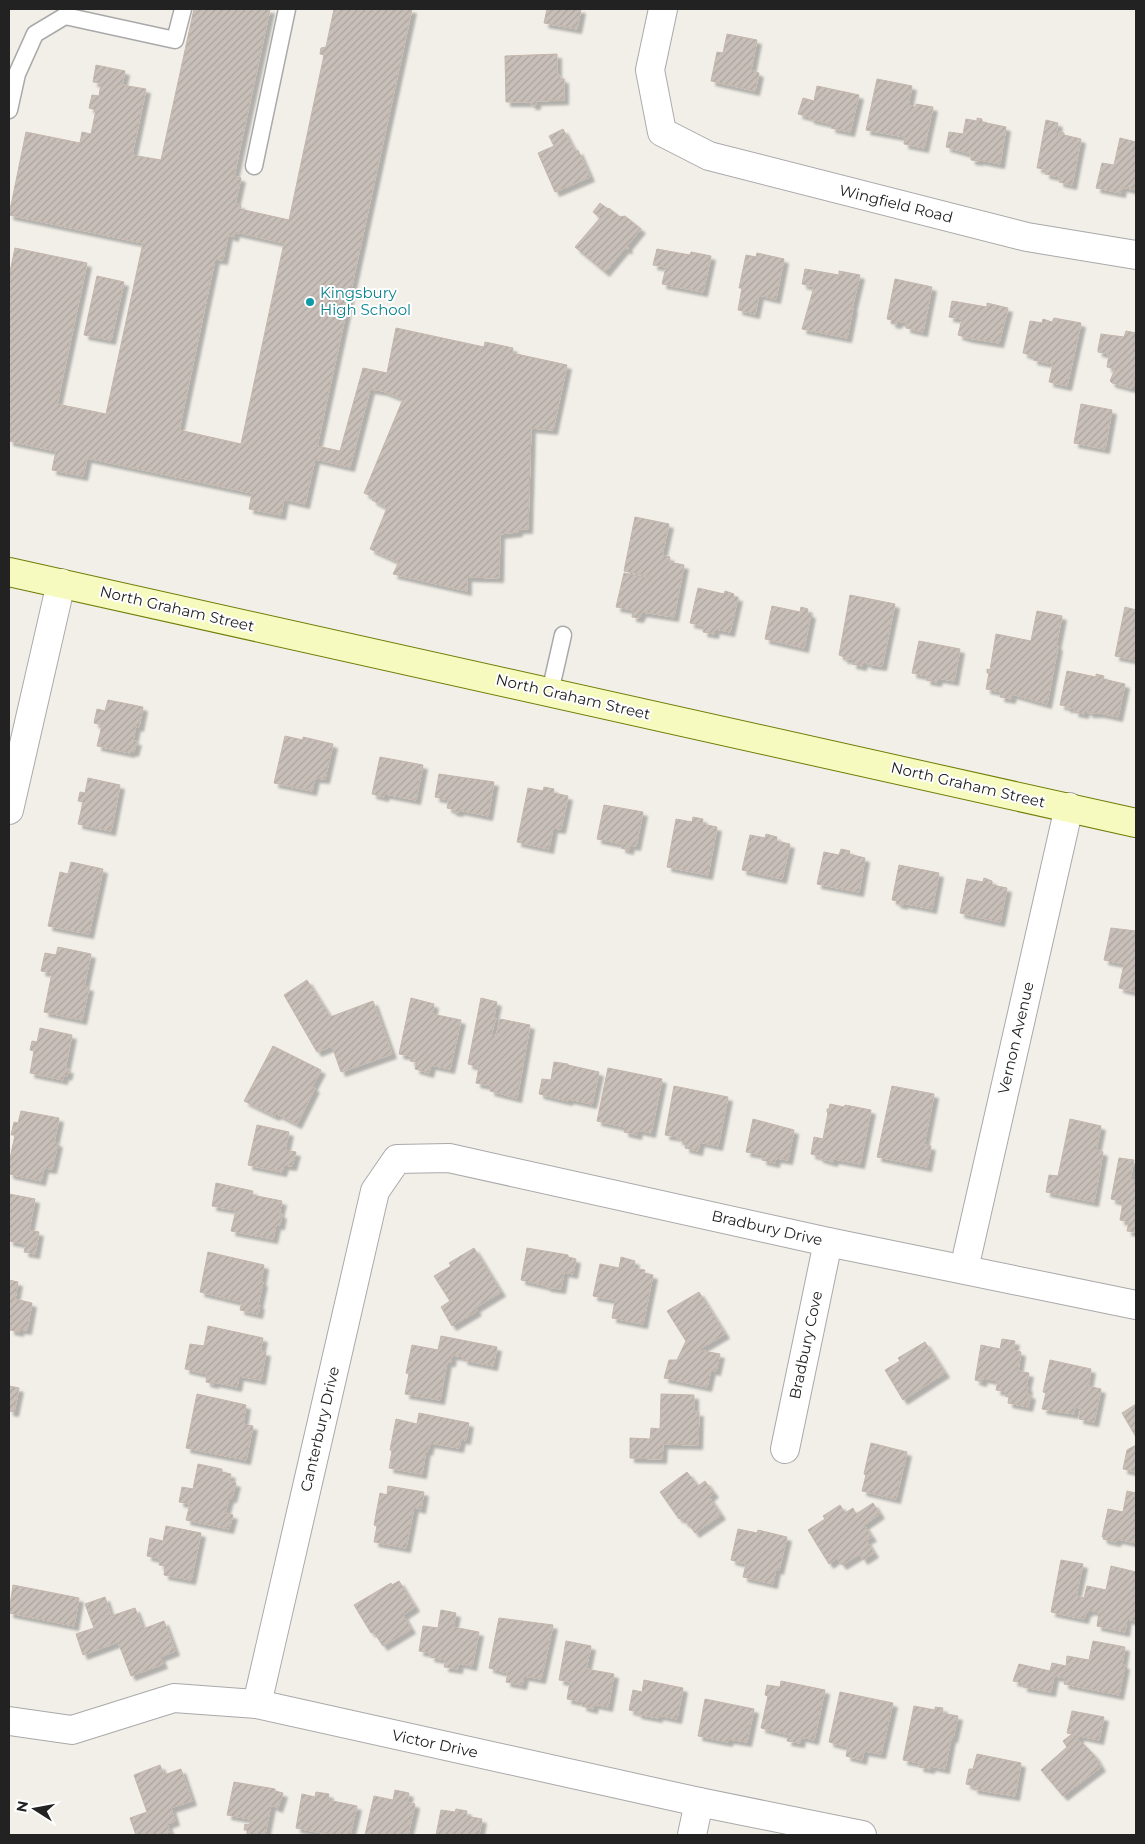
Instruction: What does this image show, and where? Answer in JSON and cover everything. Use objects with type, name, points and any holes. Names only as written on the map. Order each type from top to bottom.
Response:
[{"type":"main road","name":"North Graham Street","points":[[9,572],[1136,823]]},
{"type":"street","name":"Wingfield Road","points":[[663,9],[650,70],[662,132],[718,159],[1027,237],[1136,255]]},
{"type":"street","points":[[9,810],[61,583]]},
{"type":"street","name":"Vernon Avenue","points":[[964,1269],[1068,807]]},
{"type":"street","name":"Bradbury Drive","points":[[397,1159],[449,1158],[828,1242],[1136,1305]]},
{"type":"street","name":"Canterbury Drive","points":[[257,1704],[375,1191],[397,1159]]},
{"type":"street","name":"Bradbury Cove","points":[[785,1449],[828,1242]]},
{"type":"street","name":"Victor Drive","points":[[9,1721],[72,1730],[174,1698],[257,1704],[699,1802],[862,1835]]},
{"type":"street","points":[[692,1835],[699,1802]]},
{"type":"lane","points":[[9,110],[17,74],[35,34],[65,16],[175,40],[183,9]]},
{"type":"lane","points":[[254,166],[287,9]]},
{"type":"lane","points":[[550,692],[563,634]]},
{"type":"building","name":"Kingsbury High School","points":[[194,9],[270,9],[234,176],[241,178],[235,204],[241,205],[240,209],[289,220],[324,55],[320,54],[321,48],[326,47],[334,9],[412,9],[317,446],[340,451],[363,368],[387,373],[396,328],[484,347],[485,342],[513,348],[512,353],[567,365],[553,430],[531,428],[528,529],[518,529],[518,532],[500,534],[499,578],[467,577],[467,591],[393,574],[399,562],[370,549],[387,508],[372,500],[373,497],[364,493],[403,399],[383,391],[370,389],[350,467],[315,459],[305,504],[284,499],[281,515],[249,509],[252,493],[87,458],[83,476],[52,470],[56,451],[9,441],[9,276],[15,248],[87,263],[57,404],[106,414],[143,243],[9,215],[26,132],[80,143],[82,132],[91,134],[96,110],[89,108],[92,95],[99,96],[101,83],[93,82],[96,65],[125,71],[122,85],[146,89],[132,155],[161,160]],"holes":[[[235,232],[284,243],[241,444],[179,430],[215,259],[223,260],[228,235],[234,237]]]},
{"type":"building","points":[[547,9],[581,9],[577,29],[544,23]]},
{"type":"building","points":[[727,34],[757,40],[751,70],[759,73],[755,91],[711,81],[717,52],[723,53]]},
{"type":"building","points":[[557,54],[557,75],[560,75],[560,79],[564,79],[564,100],[536,101],[536,105],[531,105],[531,102],[506,102],[505,56]]},
{"type":"building","points":[[877,79],[912,86],[908,106],[916,107],[916,104],[933,107],[924,148],[904,144],[905,137],[866,130]]},
{"type":"building","points":[[817,86],[859,95],[850,132],[831,128],[832,124],[798,114],[803,98],[814,101]]},
{"type":"building","points":[[977,118],[982,119],[982,122],[1006,127],[1000,164],[971,160],[971,154],[946,147],[949,132],[963,134],[966,119],[977,121]]},
{"type":"building","points":[[1046,120],[1058,123],[1056,134],[1059,135],[1059,132],[1064,133],[1064,135],[1081,139],[1072,185],[1059,182],[1060,177],[1045,174],[1046,169],[1037,168]]},
{"type":"building","points":[[563,129],[575,152],[578,150],[590,177],[555,192],[538,153],[554,146],[549,136]]},
{"type":"building","points":[[1120,138],[1136,142],[1136,190],[1122,187],[1121,193],[1096,188],[1102,163],[1114,165]]},
{"type":"building","points":[[600,203],[620,217],[625,216],[641,229],[627,246],[627,250],[625,248],[605,272],[575,247],[600,218],[593,212]]},
{"type":"building","points":[[657,249],[690,255],[691,252],[711,256],[703,292],[662,284],[666,267],[653,265]]},
{"type":"building","points":[[757,253],[784,259],[776,299],[759,295],[755,314],[738,310],[742,288],[739,288],[746,255],[756,257]]},
{"type":"building","points":[[805,269],[839,275],[839,271],[860,275],[847,338],[802,329],[814,287],[802,284]]},
{"type":"building","points":[[97,276],[124,282],[111,340],[84,335]]},
{"type":"building","points":[[895,279],[932,287],[923,332],[906,328],[907,323],[898,321],[897,324],[891,323],[892,320],[887,319]]},
{"type":"building","points":[[952,301],[987,307],[987,303],[1008,308],[999,343],[958,335],[962,319],[949,317]]},
{"type":"building","points":[[1054,318],[1081,323],[1067,386],[1049,382],[1053,364],[1033,360],[1034,356],[1023,353],[1030,321],[1042,323],[1043,319],[1052,322]]},
{"type":"building","points":[[1126,331],[1136,333],[1136,374],[1134,373],[1133,382],[1135,382],[1131,388],[1110,381],[1115,369],[1107,367],[1109,354],[1098,352],[1101,334],[1124,337]]},
{"type":"building","points":[[1081,404],[1112,410],[1105,449],[1074,443]]},
{"type":"building","points":[[635,517],[669,524],[662,555],[670,557],[669,562],[684,565],[674,617],[642,612],[639,618],[632,617],[633,610],[616,607],[624,573],[649,578],[650,576],[624,571]]},
{"type":"building","points":[[698,588],[724,594],[725,591],[734,594],[733,597],[738,597],[730,632],[715,629],[714,634],[703,632],[704,626],[690,623]]},
{"type":"building","points":[[850,595],[895,604],[882,666],[867,664],[867,662],[863,662],[862,666],[852,664],[853,659],[843,659],[844,657],[839,655]]},
{"type":"building","points":[[772,606],[800,612],[801,607],[808,609],[807,613],[811,614],[804,648],[765,639]]},
{"type":"building","points":[[1125,607],[1136,610],[1136,660],[1115,656]]},
{"type":"building","points":[[1037,611],[1062,616],[1047,704],[1012,694],[1011,699],[1000,697],[1001,692],[986,689],[989,673],[987,673],[987,669],[990,670],[996,634],[1031,641]]},
{"type":"building","points":[[919,641],[960,649],[954,681],[938,678],[937,682],[926,680],[927,676],[912,673]]},
{"type":"building","points":[[1067,671],[1096,677],[1096,674],[1104,676],[1103,679],[1125,684],[1118,717],[1100,713],[1088,713],[1089,711],[1085,710],[1084,714],[1074,712],[1075,708],[1066,708],[1066,706],[1060,705]]},
{"type":"building","points":[[108,700],[143,707],[139,727],[136,726],[133,741],[137,741],[134,752],[131,751],[130,753],[97,746],[102,725],[94,723],[97,709],[105,711]]},
{"type":"building","points":[[285,736],[303,740],[303,737],[333,744],[325,779],[315,778],[312,791],[274,783]]},
{"type":"building","points":[[380,757],[423,765],[416,800],[385,794],[384,797],[372,794]]},
{"type":"building","points":[[439,774],[494,782],[488,816],[459,810],[459,812],[452,811],[452,809],[447,808],[449,800],[435,797]]},
{"type":"building","points":[[88,778],[120,785],[111,831],[78,824],[83,802],[78,801],[80,792],[85,793]]},
{"type":"building","points":[[544,787],[554,789],[553,793],[568,796],[561,829],[553,828],[549,849],[517,842],[528,788],[543,791]]},
{"type":"building","points":[[604,805],[643,812],[636,846],[630,845],[629,850],[621,848],[622,844],[597,839]]},
{"type":"building","points":[[693,817],[703,819],[702,824],[717,827],[708,875],[667,867],[676,819],[692,822]]},
{"type":"building","points":[[766,834],[777,837],[776,841],[790,844],[782,879],[742,870],[750,835],[765,838]]},
{"type":"building","points":[[841,849],[850,851],[849,854],[865,858],[859,892],[817,884],[824,852],[839,855]]},
{"type":"building","points":[[71,862],[103,869],[89,934],[48,926],[60,872],[68,874]]},
{"type":"building","points":[[899,865],[939,873],[932,909],[903,903],[903,905],[892,900]]},
{"type":"building","points":[[984,878],[992,881],[992,885],[1007,888],[1000,922],[960,913],[967,879],[983,882]]},
{"type":"building","points":[[1111,928],[1136,931],[1136,992],[1119,988],[1124,964],[1104,960]]},
{"type":"building","points":[[58,947],[91,954],[84,986],[89,987],[82,1020],[44,1012],[52,973],[41,971],[45,953],[56,955]]},
{"type":"building","points":[[307,980],[330,1017],[373,1001],[392,1054],[341,1072],[332,1046],[317,1052],[284,995]]},
{"type":"building","points":[[411,998],[434,1004],[432,1014],[461,1020],[450,1069],[431,1065],[429,1073],[415,1069],[417,1062],[410,1061],[411,1056],[399,1054]]},
{"type":"building","points":[[481,998],[497,1002],[494,1016],[496,1018],[491,1035],[496,1036],[500,1019],[530,1025],[517,1098],[490,1091],[491,1086],[476,1083],[479,1067],[468,1064]]},
{"type":"building","points":[[40,1028],[72,1035],[65,1069],[69,1069],[67,1076],[64,1075],[63,1080],[30,1073],[34,1051],[30,1050],[32,1041],[37,1042]]},
{"type":"building","points":[[273,1046],[321,1070],[312,1087],[315,1088],[297,1124],[244,1101]]},
{"type":"building","points":[[554,1062],[599,1072],[592,1104],[569,1099],[568,1101],[539,1094],[542,1079],[551,1080]]},
{"type":"building","points":[[608,1068],[662,1079],[651,1133],[638,1130],[637,1135],[624,1132],[625,1127],[597,1121]]},
{"type":"building","points":[[674,1086],[728,1097],[718,1146],[700,1142],[698,1151],[685,1148],[686,1142],[678,1140],[679,1137],[665,1135]]},
{"type":"building","points":[[892,1086],[934,1094],[924,1145],[931,1146],[927,1167],[877,1157]]},
{"type":"building","points":[[830,1104],[871,1110],[860,1164],[834,1159],[833,1162],[811,1154],[814,1137],[823,1139],[828,1113],[827,1109],[829,1109]]},
{"type":"building","points":[[21,1111],[59,1118],[54,1142],[58,1143],[52,1169],[44,1168],[41,1181],[9,1174],[9,1163],[15,1135],[11,1135],[14,1122],[18,1123]]},
{"type":"building","points":[[753,1119],[794,1130],[788,1160],[776,1158],[775,1163],[762,1160],[763,1155],[746,1152]]},
{"type":"building","points":[[1070,1119],[1101,1126],[1096,1150],[1103,1152],[1094,1202],[1046,1192],[1049,1175],[1058,1176]]},
{"type":"building","points":[[257,1125],[289,1132],[285,1150],[296,1152],[292,1166],[284,1165],[282,1172],[248,1165]]},
{"type":"building","points":[[1119,1158],[1134,1160],[1130,1180],[1136,1181],[1136,1232],[1127,1231],[1129,1222],[1120,1220],[1123,1202],[1111,1199]]},
{"type":"building","points":[[216,1183],[253,1191],[252,1195],[282,1201],[279,1214],[282,1214],[280,1225],[276,1225],[273,1239],[231,1231],[236,1210],[212,1206]]},
{"type":"building","points":[[9,1194],[35,1199],[29,1230],[39,1232],[35,1254],[24,1252],[26,1244],[9,1241]]},
{"type":"building","points":[[474,1248],[501,1292],[475,1308],[477,1311],[452,1326],[441,1307],[450,1301],[434,1276],[451,1266],[449,1263]]},
{"type":"building","points":[[527,1248],[568,1255],[568,1257],[576,1259],[573,1274],[564,1272],[561,1289],[521,1280]]},
{"type":"building","points":[[208,1252],[264,1265],[258,1314],[240,1310],[242,1302],[200,1292]]},
{"type":"building","points":[[621,1257],[635,1261],[633,1268],[645,1270],[644,1273],[653,1275],[643,1324],[612,1318],[615,1300],[593,1296],[600,1264],[619,1268]]},
{"type":"building","points":[[9,1280],[18,1282],[15,1299],[32,1303],[27,1330],[19,1329],[19,1332],[10,1330]]},
{"type":"building","points":[[699,1292],[725,1334],[698,1350],[720,1354],[716,1371],[711,1370],[707,1387],[664,1378],[669,1360],[677,1360],[686,1341],[667,1311]]},
{"type":"building","points":[[208,1326],[263,1338],[260,1351],[266,1352],[261,1380],[239,1376],[237,1387],[214,1382],[214,1384],[206,1382],[207,1374],[185,1369],[190,1344],[204,1346]]},
{"type":"building","points":[[441,1336],[497,1347],[493,1366],[463,1360],[464,1357],[452,1355],[451,1362],[447,1362],[440,1400],[405,1394],[409,1374],[406,1373],[412,1345],[438,1350]]},
{"type":"building","points":[[1002,1339],[1015,1341],[1013,1350],[1021,1352],[1018,1371],[1029,1373],[1026,1387],[1028,1387],[1027,1394],[1031,1395],[1028,1407],[1008,1403],[1009,1397],[1005,1396],[1006,1392],[996,1390],[998,1381],[983,1378],[982,1382],[975,1380],[981,1345],[1000,1349]]},
{"type":"building","points":[[925,1342],[945,1373],[903,1400],[885,1370],[900,1361],[898,1358]]},
{"type":"building","points":[[1050,1360],[1091,1369],[1088,1386],[1101,1389],[1094,1422],[1079,1419],[1081,1408],[1075,1407],[1074,1414],[1042,1409],[1046,1393],[1043,1392]]},
{"type":"building","points":[[9,1386],[19,1388],[14,1412],[9,1411]]},
{"type":"building","points":[[197,1394],[246,1405],[243,1424],[253,1426],[246,1460],[186,1448]]},
{"type":"building","points":[[661,1394],[694,1395],[694,1412],[699,1412],[698,1445],[663,1444],[662,1459],[630,1458],[630,1438],[650,1439],[651,1428],[660,1429]]},
{"type":"building","points":[[1136,1404],[1136,1437],[1122,1413]]},
{"type":"building","points":[[419,1413],[469,1423],[466,1440],[461,1439],[459,1448],[430,1443],[428,1451],[426,1450],[422,1474],[389,1468],[392,1451],[390,1450],[396,1419],[417,1424]]},
{"type":"building","points":[[871,1443],[907,1452],[896,1499],[862,1491]]},
{"type":"building","points":[[1136,1445],[1136,1472],[1123,1469],[1127,1450]]},
{"type":"building","points":[[198,1464],[222,1469],[222,1472],[231,1474],[229,1481],[236,1483],[225,1513],[233,1515],[229,1529],[186,1520],[190,1504],[179,1502],[182,1487],[193,1489]]},
{"type":"building","points":[[687,1472],[698,1486],[705,1481],[714,1493],[709,1497],[721,1515],[695,1533],[687,1522],[685,1523],[681,1517],[679,1519],[660,1492]]},
{"type":"building","points":[[388,1486],[424,1492],[421,1509],[414,1507],[406,1548],[374,1542],[377,1526],[374,1525],[380,1493],[387,1495]]},
{"type":"building","points":[[1127,1491],[1136,1493],[1136,1543],[1118,1539],[1116,1542],[1103,1539],[1108,1509],[1123,1512]]},
{"type":"building","points":[[873,1503],[880,1514],[864,1525],[872,1537],[866,1540],[874,1553],[863,1560],[860,1554],[842,1565],[837,1558],[829,1564],[808,1530],[825,1519],[823,1516],[840,1505],[845,1513],[853,1508],[856,1514]]},
{"type":"building","points":[[166,1526],[201,1533],[191,1580],[164,1575],[165,1566],[159,1565],[160,1559],[147,1556],[150,1538],[163,1541]]},
{"type":"building","points":[[738,1529],[757,1533],[758,1530],[787,1537],[779,1570],[776,1569],[773,1584],[743,1577],[746,1564],[731,1560]]},
{"type":"building","points":[[1061,1560],[1083,1564],[1076,1596],[1084,1598],[1087,1586],[1106,1590],[1111,1566],[1136,1572],[1136,1621],[1127,1619],[1125,1632],[1097,1626],[1099,1612],[1089,1610],[1086,1612],[1084,1619],[1051,1612]]},
{"type":"building","points":[[399,1581],[415,1607],[403,1615],[411,1629],[383,1646],[373,1631],[371,1633],[354,1605],[391,1583],[392,1585]]},
{"type":"building","points":[[13,1585],[79,1598],[74,1626],[9,1613]]},
{"type":"building","points":[[105,1597],[111,1616],[135,1608],[143,1629],[164,1621],[175,1651],[160,1657],[163,1664],[131,1676],[118,1642],[83,1655],[76,1634],[94,1628],[85,1604]]},
{"type":"building","points":[[441,1610],[456,1613],[453,1627],[479,1632],[472,1666],[459,1663],[458,1669],[444,1667],[446,1660],[430,1657],[431,1653],[419,1651],[423,1626],[438,1628]]},
{"type":"building","points":[[499,1618],[553,1625],[541,1679],[524,1676],[522,1685],[506,1682],[508,1673],[489,1668]]},
{"type":"building","points":[[566,1641],[591,1646],[586,1669],[614,1674],[608,1707],[594,1704],[593,1709],[582,1706],[583,1702],[567,1699],[570,1682],[559,1680]]},
{"type":"building","points":[[1093,1641],[1125,1647],[1122,1664],[1125,1665],[1119,1695],[1064,1684],[1065,1678],[1054,1676],[1051,1692],[1023,1687],[1023,1683],[1013,1681],[1019,1664],[1050,1671],[1052,1663],[1066,1666],[1067,1656],[1089,1660]]},
{"type":"building","points":[[644,1680],[683,1688],[677,1719],[658,1715],[658,1718],[637,1714],[638,1712],[629,1710],[633,1690],[642,1692]]},
{"type":"building","points":[[781,1681],[825,1690],[814,1740],[801,1737],[800,1743],[787,1741],[789,1735],[761,1728],[768,1696],[765,1695],[767,1685],[780,1687]]},
{"type":"building","points":[[840,1692],[893,1703],[881,1754],[864,1751],[862,1760],[846,1756],[848,1747],[829,1742]]},
{"type":"building","points":[[705,1699],[754,1709],[747,1742],[729,1739],[728,1742],[698,1736]]},
{"type":"building","points":[[914,1706],[935,1710],[935,1707],[943,1708],[942,1713],[958,1716],[953,1738],[951,1738],[945,1769],[931,1766],[930,1769],[919,1767],[920,1763],[903,1760]]},
{"type":"building","points":[[1072,1711],[1104,1717],[1099,1740],[1080,1736],[1078,1739],[1094,1755],[1101,1767],[1063,1796],[1041,1770],[1067,1747],[1063,1741],[1072,1734],[1067,1733]]},
{"type":"building","points":[[977,1754],[1021,1763],[1015,1796],[973,1789],[974,1786],[966,1784],[969,1769],[973,1769]]},
{"type":"building","points":[[160,1765],[164,1775],[181,1769],[192,1801],[171,1808],[175,1821],[167,1824],[171,1835],[136,1835],[130,1818],[147,1812],[134,1775]]},
{"type":"building","points":[[234,1782],[275,1789],[275,1791],[283,1793],[278,1808],[271,1805],[265,1835],[247,1834],[247,1830],[244,1830],[245,1824],[249,1825],[250,1819],[227,1815]]},
{"type":"building","points":[[395,1790],[409,1793],[407,1802],[415,1804],[408,1835],[365,1835],[374,1796],[393,1800]]},
{"type":"building","points":[[316,1792],[329,1794],[328,1800],[357,1806],[350,1835],[333,1835],[296,1828],[302,1794],[315,1797]]},
{"type":"building","points":[[456,1809],[467,1811],[466,1816],[482,1819],[479,1835],[436,1835],[441,1810],[455,1812]]},
{"type":"place","name":"Kingsbury High School","points":[[310,302]]}]
